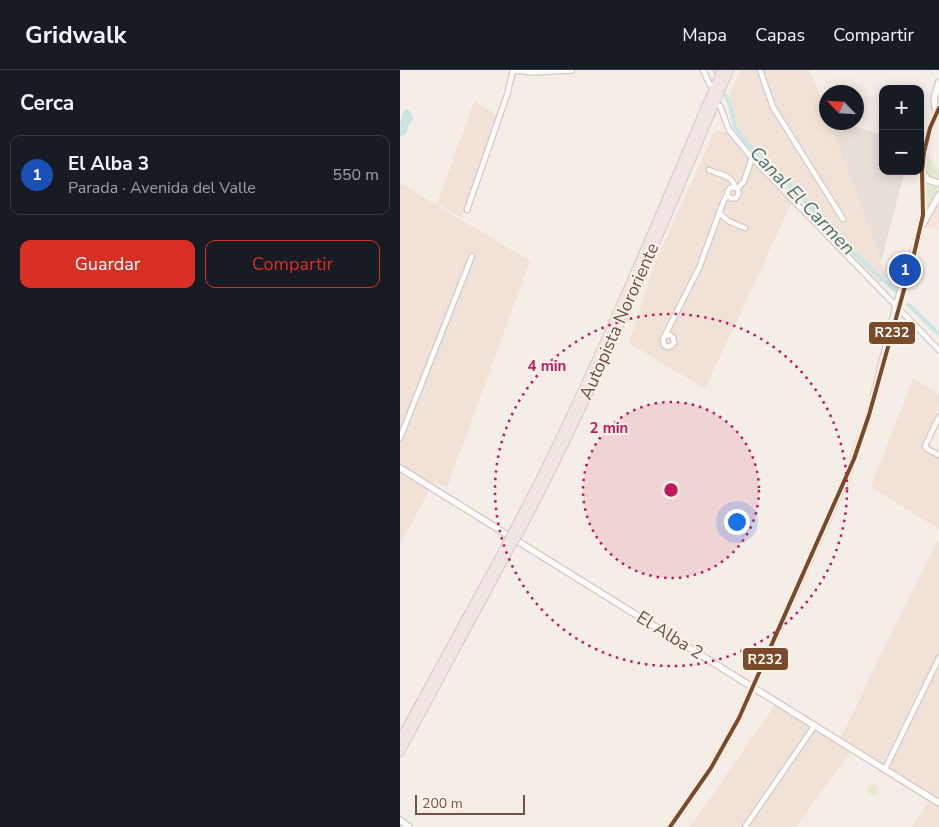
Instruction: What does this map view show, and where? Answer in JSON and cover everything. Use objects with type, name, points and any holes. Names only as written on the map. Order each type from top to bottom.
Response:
[{"type":"highway","name":"Autopista Nororiente","points":[[400,752],[509,545],[580,398],[722,70]]},
{"type":"highway","name":"Autopista Nororiente","points":[[516,531],[544,484],[590,388],[729,70]]},
{"type":"highway","name":"Autopista Nororiente","points":[[400,740],[509,545]]},
{"type":"street","points":[[467,210],[514,70],[540,72],[571,70]]},
{"type":"street","points":[[703,70],[710,85]]},
{"type":"street","points":[[760,70],[773,107],[843,219]]},
{"type":"street","points":[[936,115],[939,82]]},
{"type":"street","points":[[720,106],[729,130],[752,158],[939,350]]},
{"type":"street","points":[[924,158],[926,144],[939,108]]},
{"type":"street","points":[[665,336],[699,268],[727,194],[730,189],[736,188],[744,181],[752,158]]},
{"type":"street","points":[[709,170],[731,179],[735,184],[739,192],[737,198],[732,199],[727,194]]},
{"type":"street","points":[[924,174],[928,180],[939,183]]},
{"type":"street","points":[[921,228],[923,208],[922,175]]},
{"type":"street","points":[[670,827],[718,757],[739,718],[854,459],[867,422],[897,308],[921,228],[939,195]]},
{"type":"street","points":[[719,213],[728,222],[745,228]]},
{"type":"street","points":[[400,438],[472,256]]},
{"type":"street","points":[[939,417],[925,446],[928,450],[939,455]]},
{"type":"street","name":"El Alba 2","points":[[400,468],[939,803]]},
{"type":"street","points":[[884,769],[939,658]]},
{"type":"street","points":[[745,827],[815,725]]},
{"type":"street","points":[[400,820],[409,827]]},
{"type":"shaded area","points":[[741,70],[810,70],[819,94],[819,130],[833,130],[886,276],[879,284],[747,142],[736,122],[729,97]]},
{"type":"shaded area","points":[[474,101],[497,115],[462,218],[437,204]]},
{"type":"shaded area","points":[[864,129],[879,134],[879,175],[904,175],[881,261],[833,130]]},
{"type":"shaded area","points":[[715,130],[726,132],[750,159],[752,166],[755,164],[792,202],[705,389],[629,343],[654,265]]},
{"type":"shaded area","points":[[400,183],[530,261],[447,488],[434,482],[400,544]]},
{"type":"shaded area","points":[[939,205],[939,230],[926,227],[931,216]]},
{"type":"shaded area","points":[[913,378],[939,394],[939,406],[922,447],[925,452],[939,459],[939,529],[871,487]]},
{"type":"shaded area","points":[[939,538],[939,799],[840,738]]},
{"type":"shaded area","points":[[775,705],[851,751],[796,827],[690,827]]},
{"type":"shaded area","points":[[929,801],[939,806],[939,827],[912,827]]},
{"type":"green space","points":[[927,152],[932,162],[939,169],[939,181],[927,173]]},
{"type":"green space","points":[[925,183],[939,186],[939,192],[927,212]]},
{"type":"green space","points":[[873,784],[879,790],[873,796],[867,790]]},
{"type":"water","points":[[407,109],[412,113],[413,119],[406,134],[400,137],[403,113]]},
{"type":"waterway","points":[[928,70],[935,76]]},
{"type":"waterway","name":"Canal El Carmen","points":[[726,96],[735,127],[745,141],[803,199],[845,245],[898,293]]},
{"type":"waterway","name":"Canal El Carmen","points":[[908,304],[939,334]]},
{"type":"transit line","name":"R232","points":[[670,827],[711,768],[739,718],[854,459],[869,415],[914,254],[923,215],[922,171],[924,152],[930,128],[939,108]]},
{"type":"place","name":"El Alba 3","points":[[905,270]]}]
